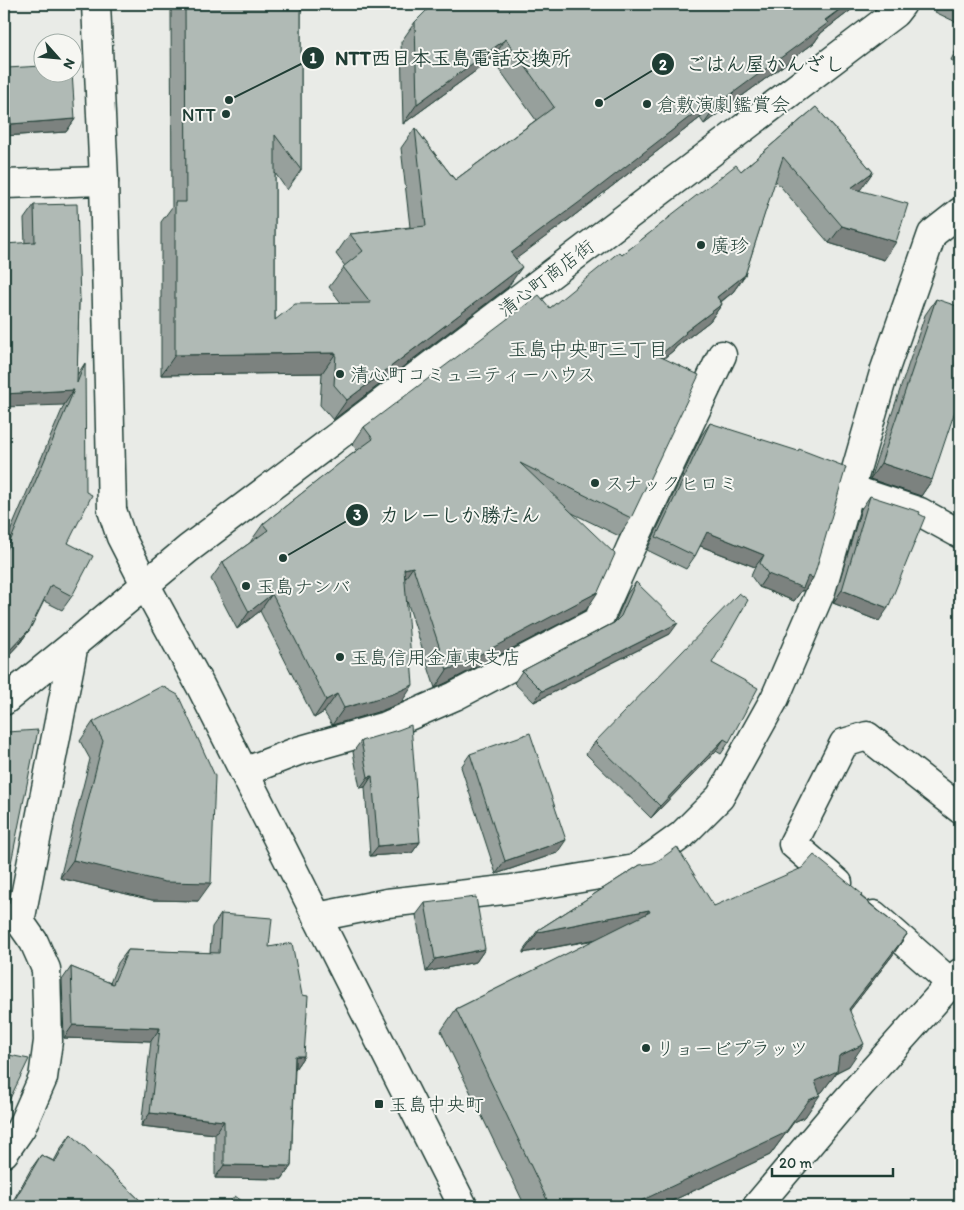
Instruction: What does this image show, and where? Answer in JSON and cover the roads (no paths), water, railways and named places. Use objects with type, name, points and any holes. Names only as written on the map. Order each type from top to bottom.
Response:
[{"type":"street","points":[[96,4],[104,181],[112,510],[122,537],[145,584],[201,687],[463,1206]]},
{"type":"street","name":"清心町商店街","points":[[4,701],[188,549],[895,13],[902,4]]},
{"type":"street","points":[[4,184],[104,181]]},
{"type":"street","points":[[317,917],[387,903],[521,888],[635,869],[682,834],[720,797],[774,698],[821,592],[885,369],[932,234],[960,212]]},
{"type":"street","points":[[244,772],[298,751],[386,726],[455,696],[598,621],[722,355]]},
{"type":"street","points":[[851,489],[920,512],[960,534]]},
{"type":"street","points":[[4,1153],[21,1128],[44,1078],[48,1041],[46,970],[34,942],[12,920],[74,644]]},
{"type":"street","points":[[757,1206],[956,978],[793,844],[844,743],[866,736],[960,809]]},
{"type":"place","name":"NTT西日本玉島電話交換所","points":[[229,100]]},
{"type":"place","name":"ごはん屋かんざし","points":[[599,103]]},
{"type":"place","name":"倉敷演劇鑑賞会","points":[[647,104]]},
{"type":"place","name":"NTT","points":[[226,114]]},
{"type":"place","name":"廣珍","points":[[701,245]]},
{"type":"place","name":"清心町コミュニティーハウス","points":[[340,374]]},
{"type":"place","name":"スナックヒロミ","points":[[595,483]]},
{"type":"place","name":"カレーしか勝たん","points":[[283,558]]},
{"type":"place","name":"玉島ナンバ","points":[[246,586]]},
{"type":"place","name":"玉島信用金庫東支店","points":[[340,657]]},
{"type":"place","name":"リョービプラッツ","points":[[646,1048]]},
{"type":"place","name":"玉島中央町","points":[[379,1104]]},
{"type":"district","name":"玉島中央町三丁目","points":[[588,349]]}]
